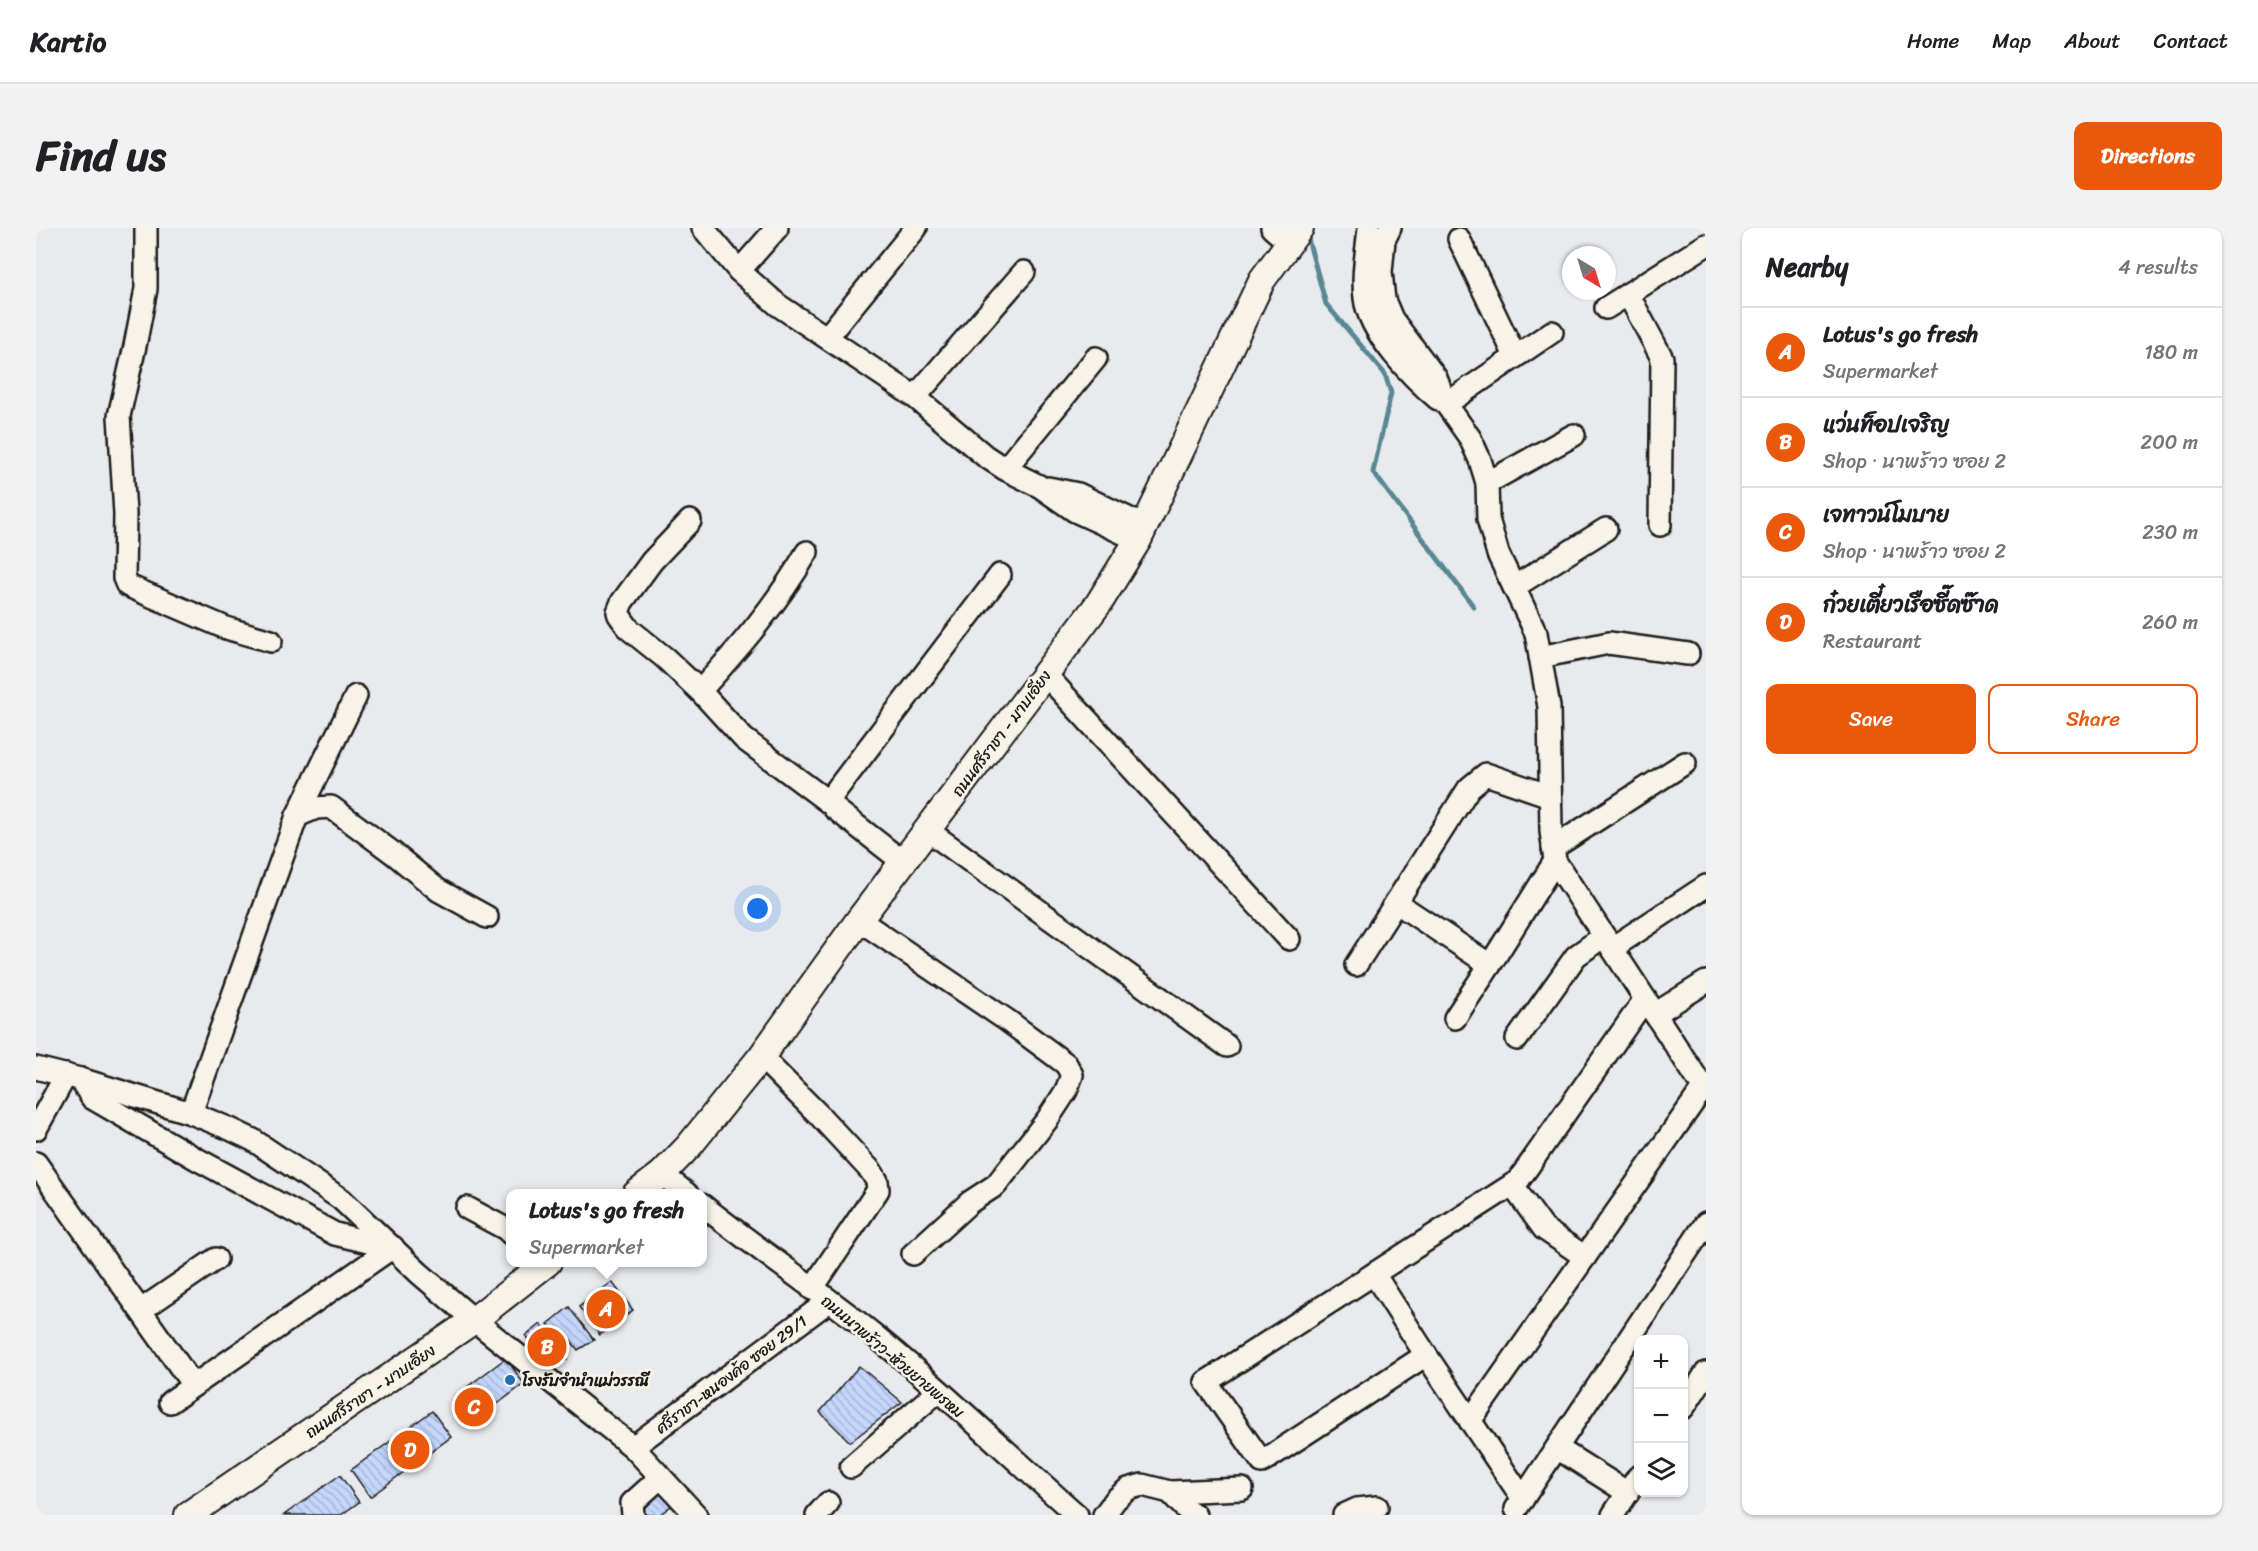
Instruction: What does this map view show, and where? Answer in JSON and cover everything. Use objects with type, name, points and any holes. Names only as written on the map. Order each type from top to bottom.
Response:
[{"type":"main road","name":"ถนนศรีราชา - มาบเอียง","points":[[642,1189],[662,1174],[689,1146],[761,1057],[859,920],[1099,603],[1141,533],[1262,280],[1287,233]]},
{"type":"main road","name":"ถนนศรีราชา - มาบเอียง","points":[[188,1515],[474,1320],[537,1267]]},
{"type":"street","points":[[146,228],[146,289],[119,416],[124,514],[124,578],[133,588],[226,628],[272,641]]},
{"type":"street","points":[[703,228],[739,271],[778,305],[915,397],[984,456],[1039,486],[1078,494],[1141,533]]},
{"type":"street","points":[[739,271],[777,228]]},
{"type":"street","points":[[827,338],[916,228]]},
{"type":"street","points":[[1369,228],[1365,262],[1365,299],[1375,326],[1405,367],[1446,404],[1470,438],[1487,483],[1488,519],[1498,554],[1536,633],[1549,707],[1550,796],[1554,855],[1608,942],[1705,1087],[1470,1421]]},
{"type":"street","points":[[1390,228],[1384,240],[1381,272],[1384,300],[1392,319],[1436,378],[1446,404]]},
{"type":"street","points":[[1459,239],[1515,356]]},
{"type":"street","points":[[1606,308],[1706,245]]},
{"type":"street","points":[[915,397],[1024,272]]},
{"type":"street","points":[[1628,294],[1662,358],[1660,525]]},
{"type":"street","points":[[1446,404],[1552,332]]},
{"type":"street","points":[[1005,469],[1096,358]]},
{"type":"street","points":[[1487,483],[1574,435]]},
{"type":"street","points":[[690,521],[652,561],[622,602],[618,612],[629,629],[665,658],[744,739],[831,804],[903,862]]},
{"type":"street","points":[[1514,587],[1606,529]]},
{"type":"street","points":[[699,691],[759,622],[791,580],[807,552]]},
{"type":"street","points":[[831,804],[831,797],[1000,575]]},
{"type":"street","points":[[1540,657],[1609,643],[1688,654]]},
{"type":"street","points":[[1045,674],[1289,939]]},
{"type":"street","points":[[191,1113],[297,816],[356,696]]},
{"type":"street","points":[[1455,1018],[1490,965],[1554,855],[1685,763]]},
{"type":"street","points":[[1356,965],[1469,788],[1486,774],[1550,796]]},
{"type":"street","points":[[297,816],[316,808],[331,807],[438,890],[487,917]]},
{"type":"street","points":[[927,830],[1227,1046]]},
{"type":"street","points":[[1517,1039],[1576,956],[1608,942],[1706,886]]},
{"type":"street","points":[[1397,903],[1490,965]]},
{"type":"street","points":[[859,920],[1008,1021],[1066,1064],[1072,1075],[1066,1091],[1047,1120],[996,1185],[970,1202],[913,1254]]},
{"type":"street","points":[[1426,1355],[1262,1462],[1206,1382],[1518,1181],[1650,1006],[1706,982]]},
{"type":"street","points":[[761,1057],[871,1171],[877,1181],[878,1190],[812,1289]]},
{"type":"street","points":[[36,1068],[191,1113],[253,1140],[340,1199],[419,1273],[474,1320],[633,1448],[696,1515]]},
{"type":"street","points":[[36,1129],[73,1077]]},
{"type":"street","points":[[73,1077],[92,1098],[102,1104],[335,1234],[393,1247]]},
{"type":"street","points":[[36,1163],[193,1385]]},
{"type":"street","points":[[662,1174],[681,1189]]},
{"type":"street","points":[[1512,1185],[1544,1229],[1586,1257]]},
{"type":"street","points":[[467,1208],[506,1228]]},
{"type":"street","name":"ถนนนาพร้าว-ห้วยยายพรหม","points":[[707,1209],[829,1300],[938,1391],[1077,1515]]},
{"type":"street","points":[[1374,1274],[1470,1421],[1520,1504],[1706,1222]]},
{"type":"street","points":[[170,1402],[393,1247]]},
{"type":"street","points":[[141,1310],[216,1258]]},
{"type":"street","name":"ศรีราชา-หนองค้อ ซอย 29/1","points":[[633,1448],[829,1300]]},
{"type":"street","points":[[1688,1399],[1706,1372]]},
{"type":"street","points":[[851,1467],[938,1391]]},
{"type":"street","points":[[1557,1448],[1633,1485],[1613,1515]]},
{"type":"street","points":[[633,1515],[632,1503],[661,1477]]},
{"type":"street","points":[[1104,1515],[1116,1498],[1128,1489],[1142,1485],[1170,1492],[1242,1489]]},
{"type":"street","points":[[1170,1492],[1195,1515]]},
{"type":"street","points":[[1344,1515],[1357,1509],[1377,1507]]},
{"type":"building","points":[[612,1282],[633,1310],[600,1335],[579,1307]]},
{"type":"building","points":[[569,1307],[594,1340],[578,1350],[564,1332],[548,1324]]},
{"type":"building","points":[[541,1324],[567,1359],[552,1370],[526,1336]]},
{"type":"building","points":[[506,1358],[524,1384],[473,1422],[455,1396]]},
{"type":"building","points":[[859,1366],[902,1402],[850,1442],[820,1412]]},
{"type":"building","points":[[432,1411],[451,1437],[370,1497],[351,1470]]},
{"type":"building","points":[[340,1475],[359,1502],[341,1515],[284,1515]]},
{"type":"building","points":[[657,1487],[671,1506],[659,1515],[646,1515],[637,1503]]},
{"type":"waterway","points":[[1306,232],[1326,304],[1385,374],[1391,393],[1373,472],[1474,607]]},
{"type":"place","name":"Lotus's go fresh","points":[[606,1309]]},
{"type":"place","name":"แว่นท็อปเจริญ","points":[[547,1347]]},
{"type":"place","name":"โรงรับจำนำแม่วรรณี","points":[[510,1380]]},
{"type":"place","name":"เจทาวน์โมบาย","points":[[474,1407]]},
{"type":"place","name":"ก๋วยเตี๋ยวเรือซี๊ดซ๊าด","points":[[410,1450]]}]
